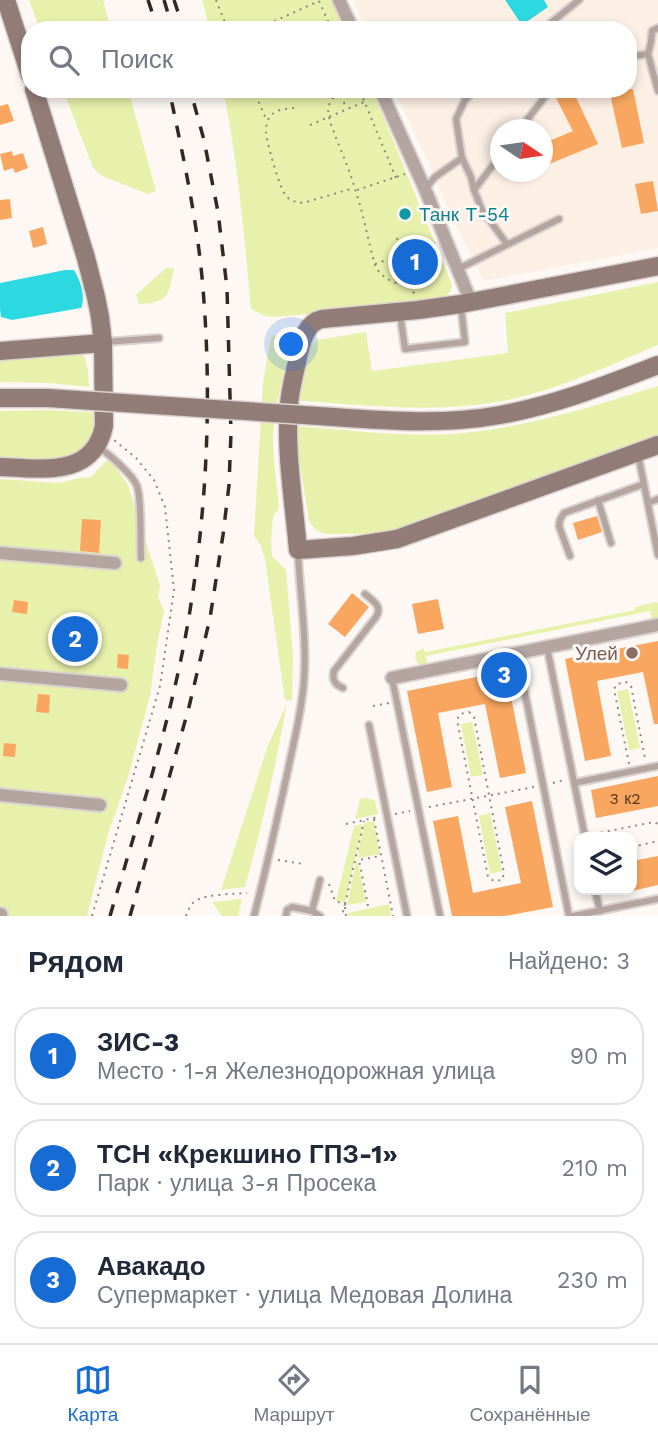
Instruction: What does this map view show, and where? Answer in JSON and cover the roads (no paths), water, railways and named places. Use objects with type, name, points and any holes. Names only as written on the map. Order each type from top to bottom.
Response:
[{"type":"street","points":[[6,0],[21,47]]},
{"type":"street","points":[[339,0],[349,21]]},
{"type":"street","points":[[0,467],[55,468],[72,465],[104,442],[103,342],[100,317],[86,258],[37,98]]},
{"type":"street","points":[[384,98],[458,269],[466,303]]},
{"type":"street","points":[[658,266],[466,303],[313,322],[307,330],[300,351],[289,405],[298,550],[397,539],[658,445]]},
{"type":"street","points":[[0,351],[103,342]]},
{"type":"street","points":[[0,398],[48,398],[416,421],[458,420],[533,409],[658,365]]},
{"type":"street","points":[[0,553],[115,563]]},
{"type":"street","points":[[392,678],[658,625]]},
{"type":"street","points":[[0,674],[121,685]]},
{"type":"street","points":[[0,795],[100,805]]},
{"type":"lane","points":[[553,21],[579,0]]},
{"type":"lane","points":[[658,28],[652,31],[648,54],[658,91]]},
{"type":"lane","points":[[637,56],[648,54]]},
{"type":"lane","points":[[467,98],[456,119],[461,158],[482,209],[507,244]]},
{"type":"lane","points":[[528,119],[544,98]]},
{"type":"lane","points":[[425,189],[435,177],[461,158]]},
{"type":"lane","points":[[474,190],[490,169]]},
{"type":"lane","points":[[458,269],[559,219]]},
{"type":"lane","points":[[400,312],[405,349],[465,342],[466,303]]},
{"type":"lane","points":[[103,342],[159,338]]},
{"type":"lane","points":[[104,442],[136,485],[141,558]]},
{"type":"lane","points":[[638,452],[658,555]]},
{"type":"lane","points":[[570,556],[559,526],[566,511],[644,484]]},
{"type":"lane","points":[[648,503],[658,499]]},
{"type":"lane","points":[[598,500],[611,543]]},
{"type":"lane","points":[[254,916],[270,858],[299,718],[304,679],[298,550]]},
{"type":"lane","points":[[343,688],[334,681],[334,671],[379,610],[377,604],[365,594]]},
{"type":"lane","points":[[547,647],[584,832]]},
{"type":"lane","points":[[517,653],[571,916],[658,899]]},
{"type":"lane","points":[[392,678],[440,916]]},
{"type":"lane","points":[[369,725],[407,916]]},
{"type":"lane","points":[[574,781],[658,766]]},
{"type":"lane","points":[[312,911],[324,880]]},
{"type":"lane","points":[[596,895],[600,911]]},
{"type":"lane","points":[[286,916],[287,910],[292,907],[312,911],[320,916]]},
{"type":"water","points":[[505,0],[544,0],[548,7],[528,21],[519,21]]},
{"type":"water","points":[[74,270],[78,278],[83,293],[81,308],[12,320],[1,317],[0,283]]},
{"type":"railway","points":[[148,0],[155,21]]},
{"type":"railway","points":[[164,0],[170,21]]},
{"type":"railway","points":[[174,0],[181,21]]},
{"type":"railway","points":[[110,916],[176,683],[197,563],[205,482],[207,359],[202,277],[184,159],[171,98]]},
{"type":"railway","points":[[130,916],[189,707],[210,618],[229,485],[231,433],[227,288],[218,212],[192,98]]},
{"type":"place","name":"Танк Т-54","points":[[405,214]]},
{"type":"place","name":"ЗИС-3","points":[[415,262]]},
{"type":"place","name":"ТСН «Крекшино ГПЗ-1»","points":[[75,639]]},
{"type":"place","name":"Улей","points":[[632,653]]},
{"type":"place","name":"Авакадо","points":[[504,675]]}]
